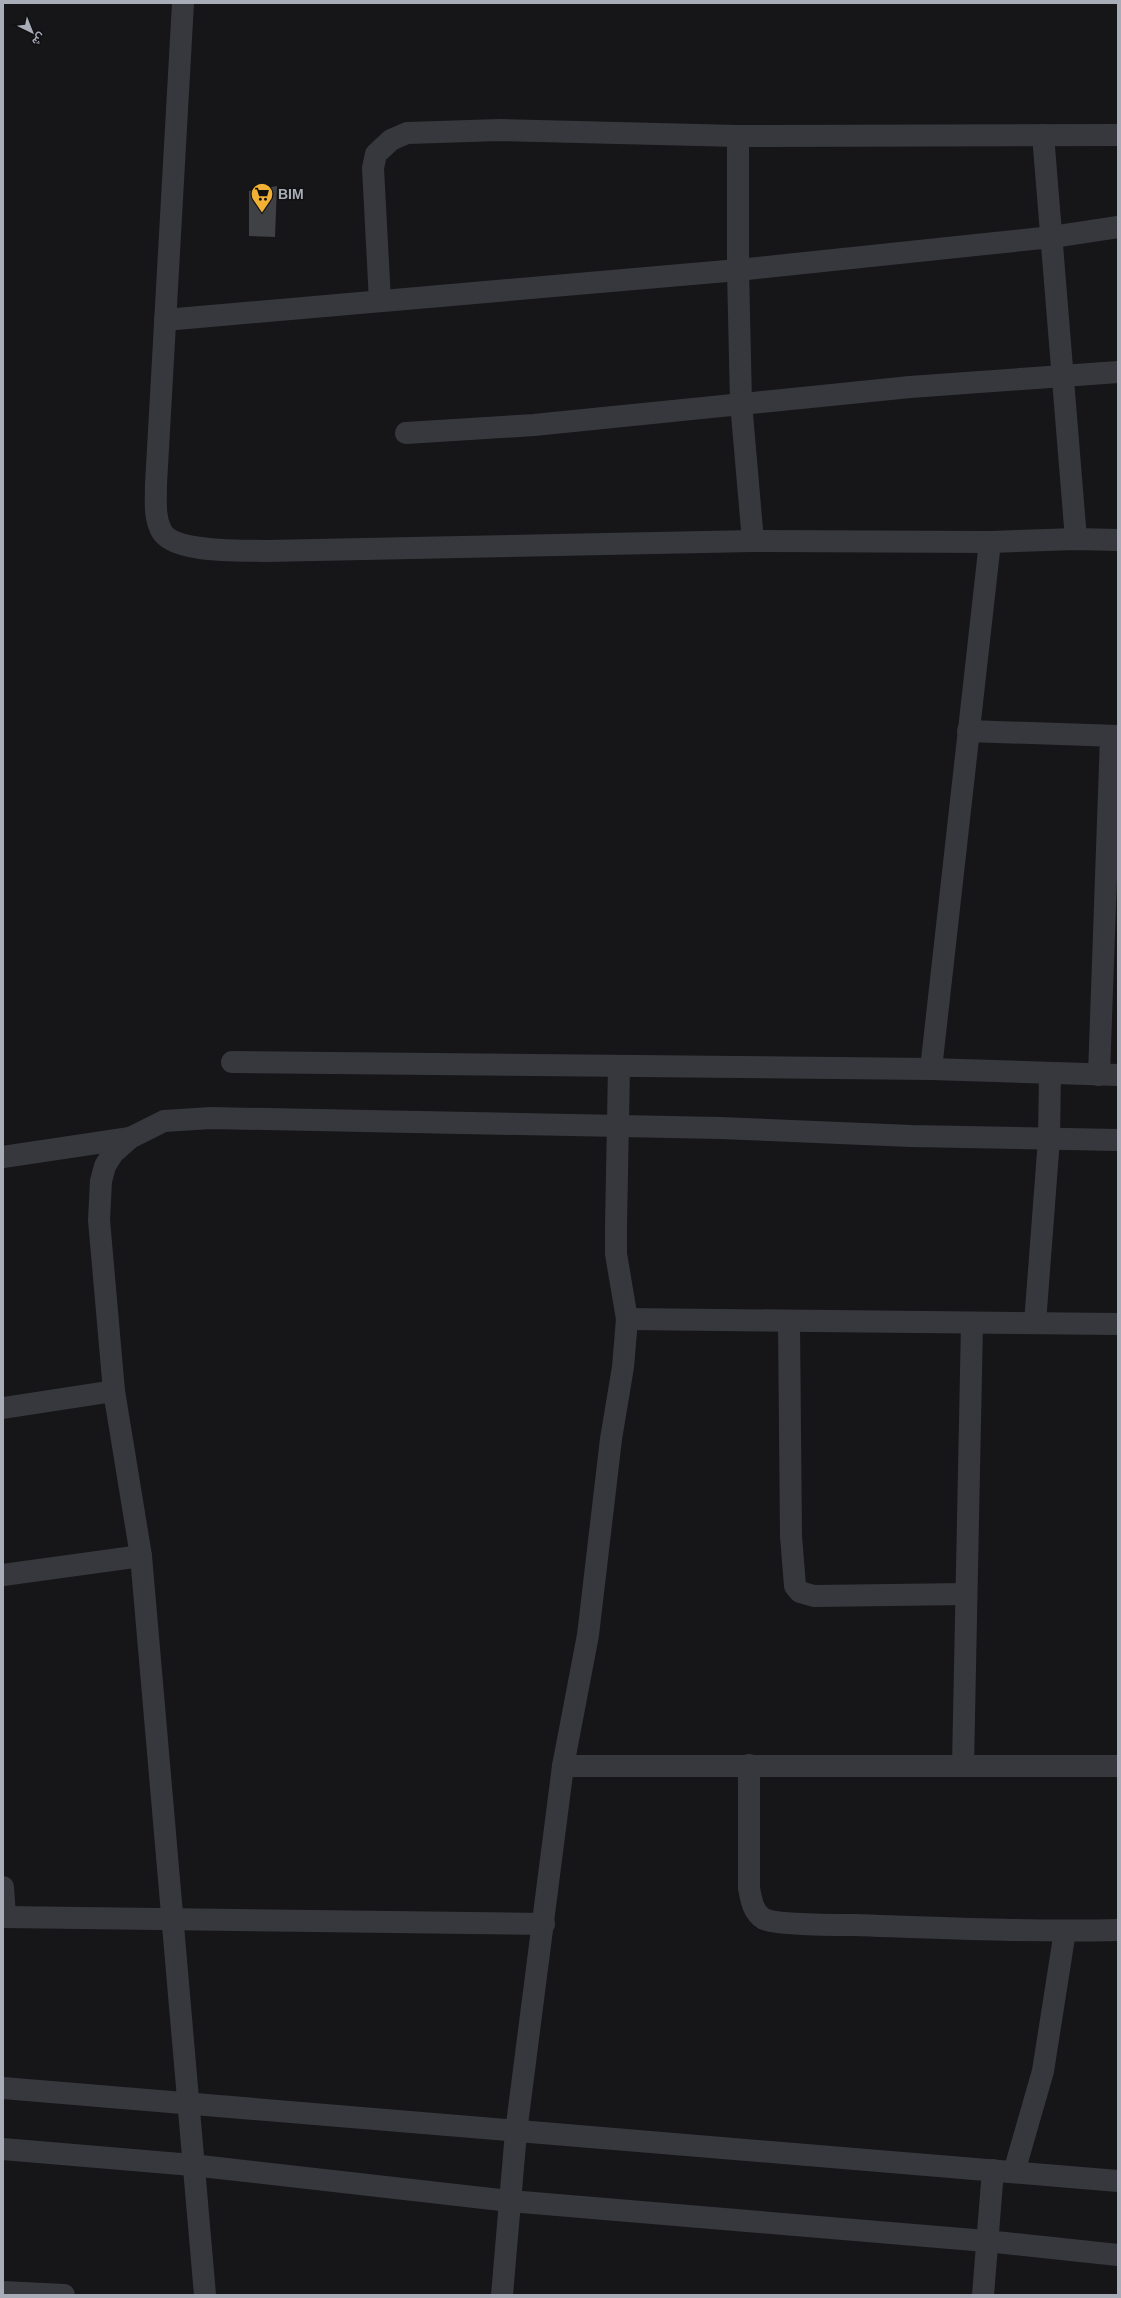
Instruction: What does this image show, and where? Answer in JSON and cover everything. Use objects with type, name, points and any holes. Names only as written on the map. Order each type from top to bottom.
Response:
[{"type":"street","points":[[183,3],[156,484],[157,517],[162,532],[172,541],[195,547],[267,551],[754,541],[990,542],[1076,539],[1118,540]]},
{"type":"street","points":[[380,302],[373,168],[376,154],[391,140],[407,133],[500,130],[738,136],[1118,135]]},
{"type":"street","points":[[1043,135],[1076,539]]},
{"type":"street","points":[[738,136],[738,270],[741,403],[754,541]]},
{"type":"street","points":[[165,320],[738,270],[1052,237],[1118,227]]},
{"type":"street","points":[[406,433],[534,425],[910,387],[1118,372]]},
{"type":"street","points":[[931,1069],[990,542]]},
{"type":"street","points":[[232,1062],[931,1069],[1108,1075],[1115,736],[968,731]]},
{"type":"street","points":[[502,2295],[516,2132],[544,1924],[563,1766],[588,1635],[607,1468],[623,1367],[627,1319],[616,1254],[615,1182],[619,1066]]},
{"type":"street","points":[[1035,1323],[1049,1138],[1050,1073]]},
{"type":"street","points":[[205,2295],[192,2165],[174,1919],[141,1556],[114,1391],[99,1220],[101,1181],[105,1166],[113,1153],[130,1138],[164,1120],[211,1118],[720,1128],[911,1136],[1118,1140]]},
{"type":"street","points":[[3,1157],[130,1138]]},
{"type":"street","points":[[627,1319],[789,1322],[1118,1324]]},
{"type":"street","points":[[789,1322],[791,1536],[796,1586],[800,1592],[814,1596],[966,1594]]},
{"type":"street","points":[[962,1766],[972,1323]]},
{"type":"street","points":[[3,1408],[114,1391]]},
{"type":"street","points":[[3,1575],[141,1556]]},
{"type":"street","points":[[749,1765],[749,1888],[752,1903],[759,1915],[766,1920],[822,1924],[1065,1931],[1118,1930]]},
{"type":"street","points":[[563,1766],[1118,1766]]},
{"type":"street","points":[[3,1887],[4,1917],[544,1924]]},
{"type":"street","points":[[983,2295],[986,2241],[1003,2171],[1043,2071],[1065,1931]]},
{"type":"street","points":[[3,2088],[516,2132],[1118,2181]]},
{"type":"street","points":[[3,2149],[192,2165],[510,2201],[986,2241],[1118,2255]]},
{"type":"street","points":[[3,2292],[64,2295]]},
{"type":"building","name":"BIM","points":[[277,186],[275,237],[249,236],[249,191]]},
{"type":"place","name":"BIM","points":[[262,214]]}]
